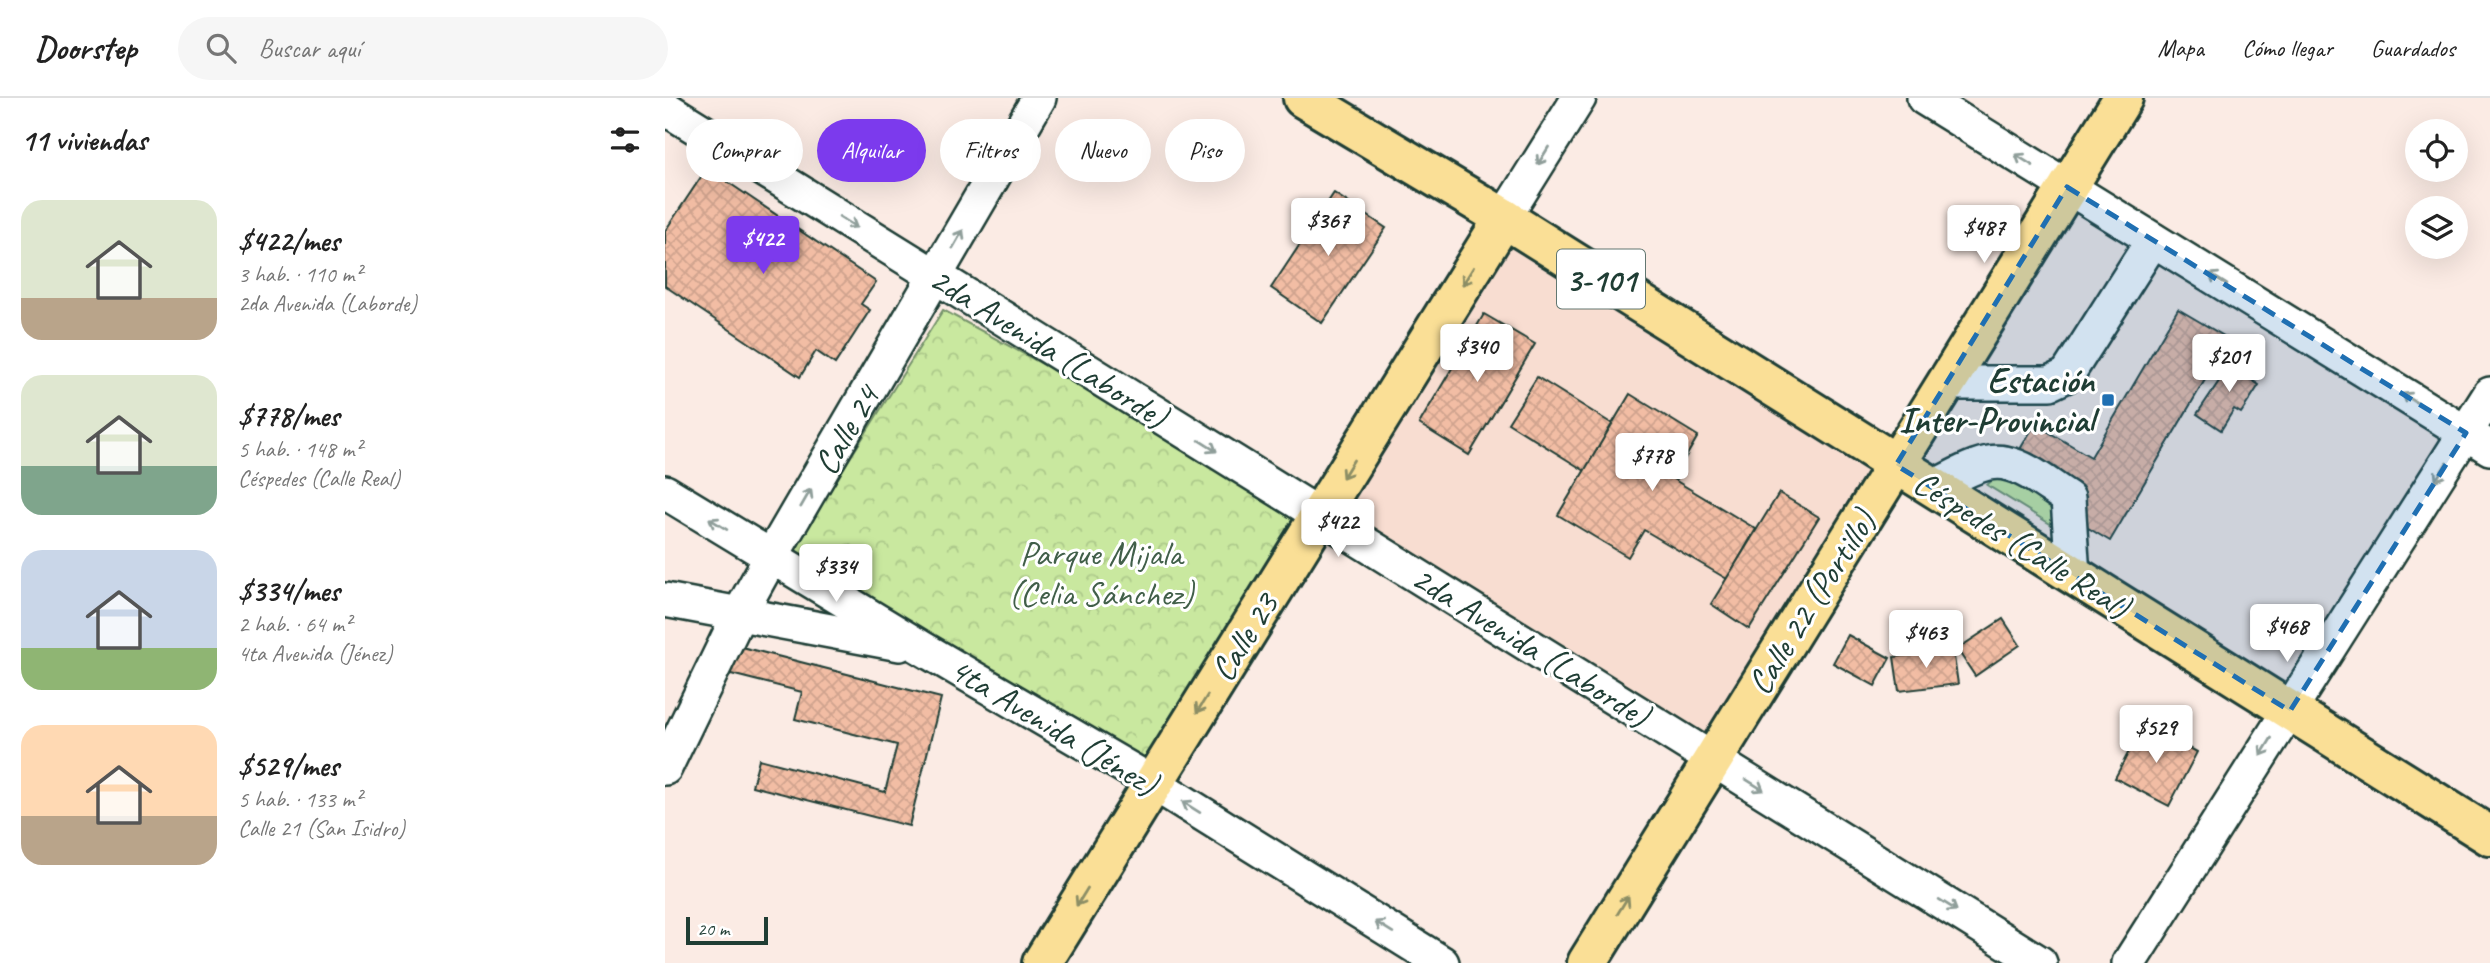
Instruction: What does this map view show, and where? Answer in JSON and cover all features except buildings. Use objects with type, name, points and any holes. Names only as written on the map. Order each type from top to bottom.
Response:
[{"type":"main road","name":"Céspedes (Calle Real)","points":[[1303,98],[1504,218],[2490,836]]},
{"type":"main road","name":"Calle 22 (Portillo)","points":[[1587,963],[2123,98]]},
{"type":"main road","name":"Calle 23","points":[[1042,963],[1504,218]]},
{"type":"street","name":"Calle 24","points":[[665,768],[740,613],[771,557],[1039,98]]},
{"type":"street","name":"Calle 23","points":[[1504,218],[1579,98]]},
{"type":"street","points":[[1924,98],[2478,440]]},
{"type":"street","name":"2da Avenida (Laborde)","points":[[665,108],[2040,963]]},
{"type":"street","points":[[1948,383],[2050,383],[2067,375],[2153,240]]},
{"type":"street","points":[[2129,963],[2290,710],[2478,440],[2490,394]]},
{"type":"street","points":[[1932,488],[1983,465],[2003,462],[2018,467],[2069,498],[2073,576]]},
{"type":"street","name":"4ta Avenida (Jénez)","points":[[665,492],[922,648],[1153,783],[1442,963]]},
{"type":"street","points":[[665,600],[922,648]]},
{"type":"highlighted area","points":[[2067,187],[2466,433],[2290,711],[1896,465]]},
{"type":"shaded area","points":[[1504,218],[1896,465],[1713,760],[1320,515]]},
{"type":"green space","name":"Parque Mijala (Celia Sánchez)","points":[[943,310],[1320,515],[1153,783],[784,563]]},
{"type":"green space","points":[[2002,472],[2059,502],[2060,530],[1987,485]]},
{"type":"place","name":"Estación Inter-Provincial","points":[[2108,400]]}]
